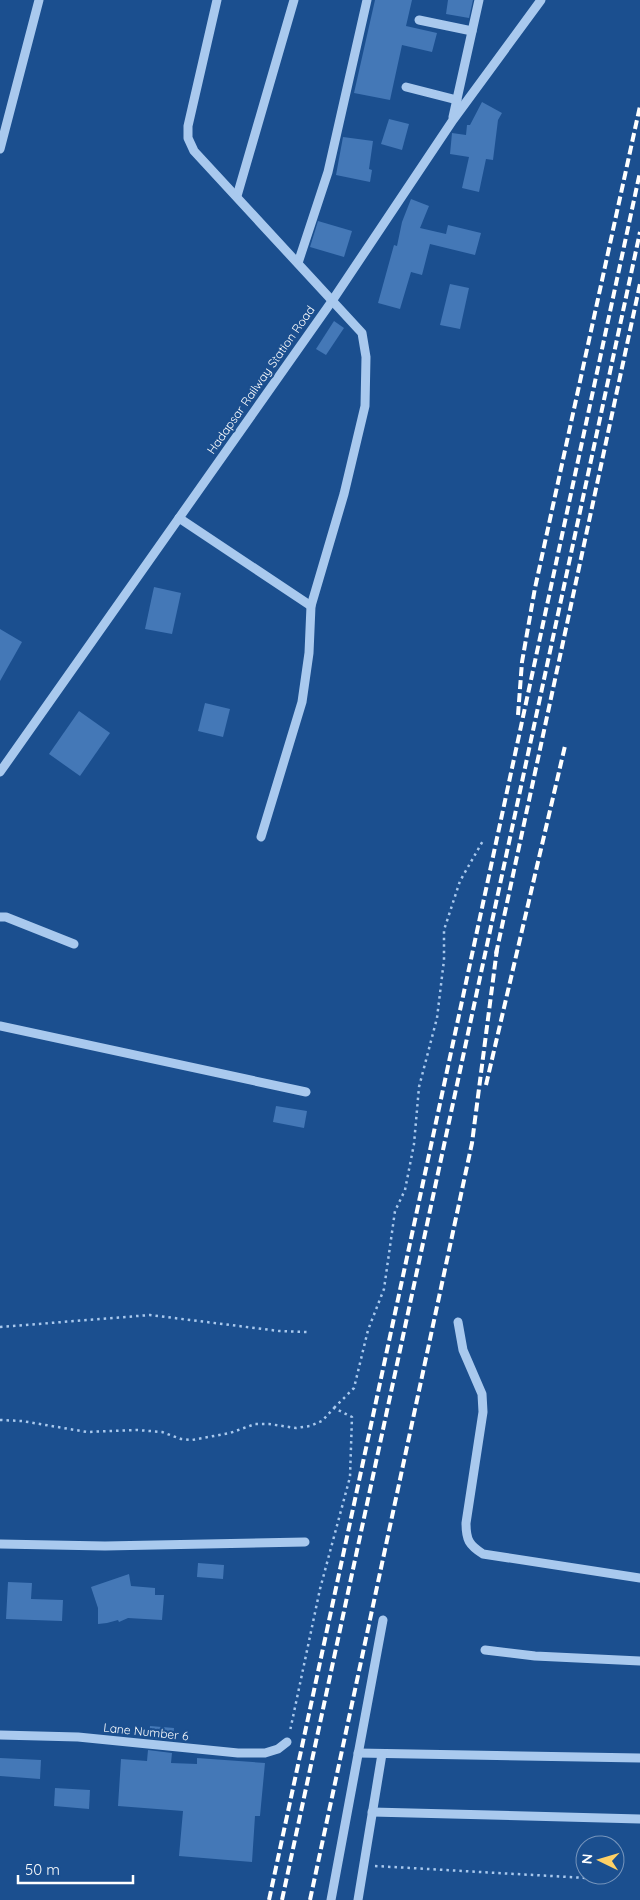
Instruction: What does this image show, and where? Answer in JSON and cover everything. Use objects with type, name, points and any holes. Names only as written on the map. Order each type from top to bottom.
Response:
[{"type":"street","points":[[0,149],[39,0]]},
{"type":"street","points":[[217,0],[189,120],[188,138],[194,151],[362,333],[366,357],[365,406],[344,494],[311,606],[309,652],[302,702],[261,837]]},
{"type":"street","points":[[237,196],[294,0]]},
{"type":"street","points":[[298,263],[328,172],[367,0]]},
{"type":"street","points":[[453,120],[479,0]]},
{"type":"street","name":"Hadapsar Railway Station Road","points":[[0,772],[332,301],[453,120],[541,0]]},
{"type":"street","points":[[419,20],[472,31]]},
{"type":"street","points":[[406,87],[457,100]]},
{"type":"street","points":[[179,518],[311,606]]},
{"type":"street","points":[[0,917],[6,917],[74,944]]},
{"type":"street","points":[[0,1026],[306,1092]]},
{"type":"street","points":[[458,1322],[463,1350],[482,1394],[483,1412],[466,1523],[466,1535],[472,1548],[483,1554],[640,1578]]},
{"type":"street","points":[[0,1544],[105,1546],[305,1542]]},
{"type":"street","points":[[331,1900],[383,1620]]},
{"type":"street","points":[[485,1650],[535,1656],[640,1661]]},
{"type":"street","name":"Lane Number 6","points":[[0,1735],[78,1738],[238,1753],[265,1753],[278,1749],[287,1742]]},
{"type":"street","points":[[358,1753],[640,1758]]},
{"type":"street","points":[[358,1900],[382,1754]]},
{"type":"street","points":[[372,1812],[640,1819]]},
{"type":"path","points":[[0,1420],[29,1422],[88,1432],[137,1430],[162,1432],[181,1439],[192,1440],[230,1433],[255,1424],[296,1428],[310,1426],[322,1421],[354,1388],[368,1330],[384,1289],[395,1211],[405,1190],[414,1144],[419,1087],[437,1018],[444,960],[444,930],[460,881],[484,839]]},
{"type":"path","points":[[0,1327],[150,1314],[279,1331],[307,1332]]},
{"type":"path","points":[[287,1742],[320,1589],[350,1477],[352,1417],[334,1408]]},
{"type":"path","points":[[364,1865],[575,1877]]},
{"type":"building","points":[[375,0],[412,0],[406,26],[437,33],[432,52],[402,45],[390,100],[354,93]]},
{"type":"building","points":[[448,0],[473,0],[469,18],[446,14]]},
{"type":"building","points":[[482,102],[502,113],[498,120],[493,160],[486,159],[479,192],[462,188],[469,157],[450,154],[452,133],[466,135],[467,125],[470,125]]},
{"type":"building","points":[[389,119],[409,124],[402,150],[381,144]]},
{"type":"building","points":[[343,137],[373,141],[369,169],[372,170],[370,182],[336,175]]},
{"type":"building","points":[[411,199],[429,206],[420,228],[446,234],[448,225],[481,233],[475,255],[430,244],[422,275],[411,272],[400,309],[378,303],[394,245],[397,246],[402,222]]},
{"type":"building","points":[[318,221],[352,231],[344,257],[310,247]]},
{"type":"building","points":[[450,284],[469,288],[460,329],[440,325]]},
{"type":"building","points":[[334,321],[344,328],[326,355],[316,349]]},
{"type":"building","points":[[154,587],[181,593],[172,634],[145,629]]},
{"type":"building","points":[[0,629],[22,642],[0,681]]},
{"type":"building","points":[[205,703],[230,709],[223,737],[198,731]]},
{"type":"building","points":[[79,711],[110,733],[80,776],[49,754]]},
{"type":"building","points":[[276,1106],[307,1111],[304,1128],[273,1122]]},
{"type":"building","points":[[198,1563],[224,1565],[223,1579],[197,1577]]},
{"type":"building","points":[[129,1574],[131,1586],[155,1588],[155,1595],[164,1595],[162,1620],[128,1618],[119,1622],[118,1620],[98,1624],[98,1608],[91,1587]]},
{"type":"building","points":[[8,1582],[32,1583],[31,1599],[63,1600],[62,1621],[6,1619]]},
{"type":"building","points":[[150,1726],[174,1728],[173,1740],[149,1738]]},
{"type":"building","points":[[148,1750],[172,1753],[171,1763],[197,1764],[197,1758],[265,1763],[260,1816],[255,1816],[252,1862],[179,1856],[183,1811],[118,1806],[121,1759],[147,1761]]},
{"type":"building","points":[[0,1758],[41,1760],[40,1779],[0,1776]]},
{"type":"building","points":[[55,1788],[90,1790],[89,1809],[54,1806]]},
{"type":"railway","points":[[518,715],[522,662],[535,588],[640,106]]},
{"type":"railway","points":[[269,1900],[640,172]]},
{"type":"railway","points":[[282,1900],[640,232]]},
{"type":"railway","points":[[496,954],[640,284]]},
{"type":"railway","points":[[486,1085],[565,746]]},
{"type":"railway","points":[[310,1900],[472,1143],[497,949]]}]
